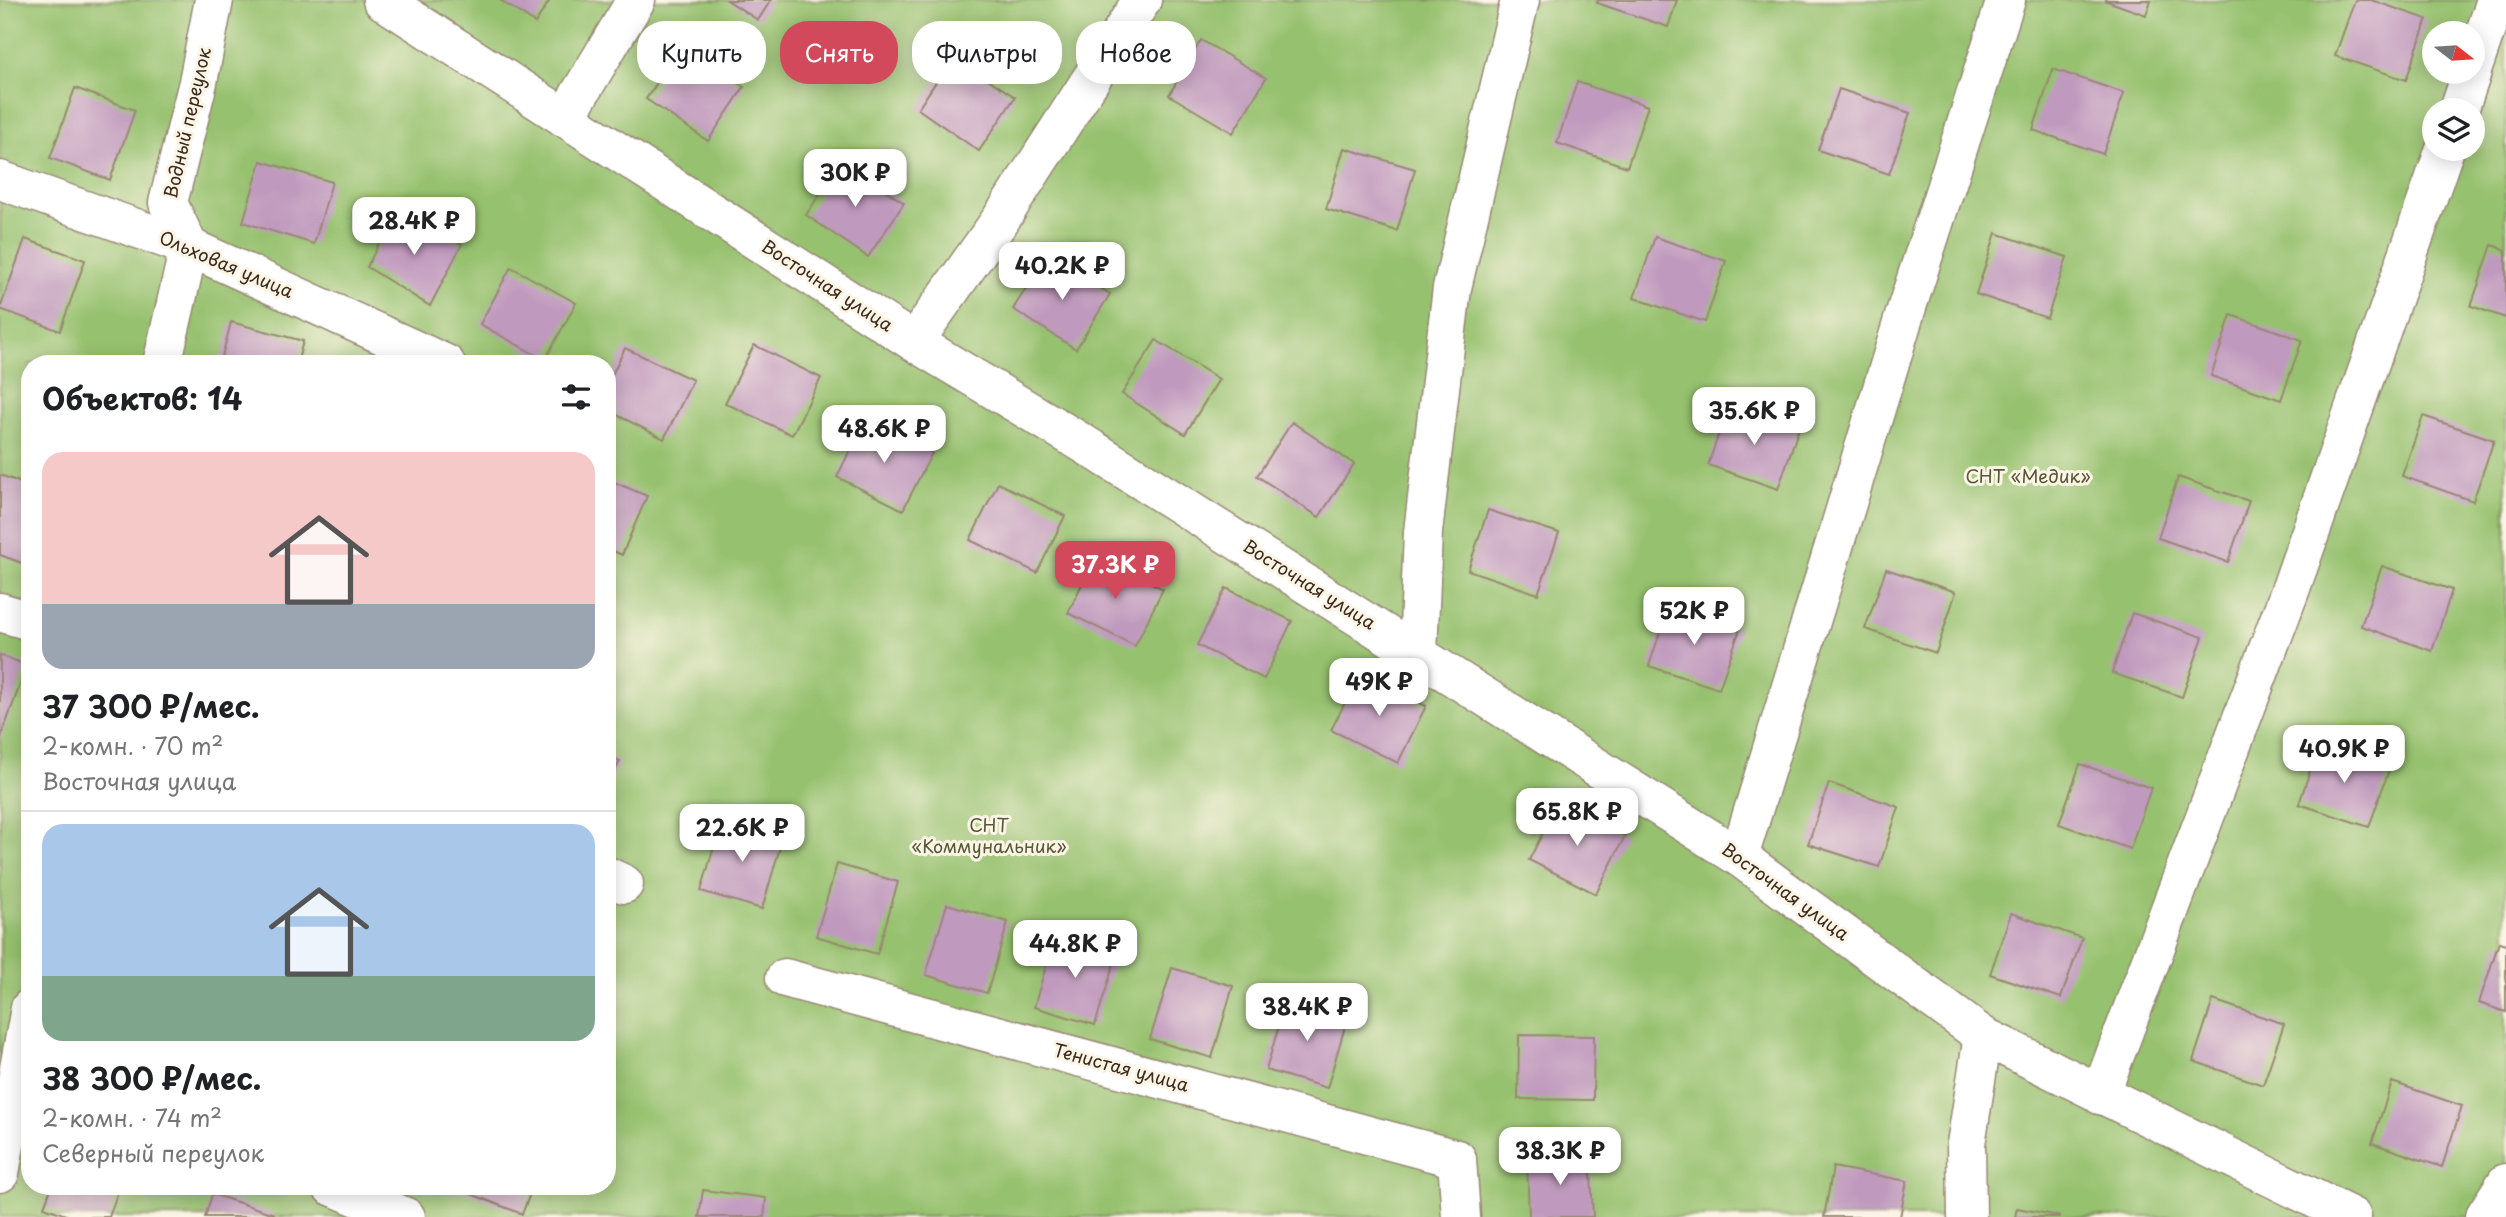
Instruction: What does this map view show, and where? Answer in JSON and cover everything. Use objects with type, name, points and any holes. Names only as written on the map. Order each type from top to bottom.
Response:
[{"type":"street","name":"Водный переулок","points":[[190,247],[168,203],[198,82],[214,0]]},
{"type":"street","name":"Восточная улица","points":[[382,0],[914,342],[1084,444],[1739,857],[1983,1036],[2352,1217]]},
{"type":"street","points":[[565,118],[636,0]]},
{"type":"street","points":[[914,342],[1001,219],[1142,0]]},
{"type":"street","points":[[1418,654],[1423,532],[1452,288],[1520,0]]},
{"type":"street","points":[[1739,857],[1907,307],[2006,0]]},
{"type":"street","points":[[2485,32],[2496,0]]},
{"type":"street","points":[[2100,1095],[2291,588],[2441,161]]},
{"type":"street","name":"Ольховая улица","points":[[0,180],[190,247],[426,355]]},
{"type":"street","points":[[164,355],[190,247]]},
{"type":"street","points":[[0,611],[21,618]]},
{"type":"street","name":"Тенистая улица","points":[[785,978],[1457,1159],[1461,1217]]},
{"type":"street","points":[[1967,1217],[1966,1144],[1983,1036]]},
{"type":"street","points":[[0,1173],[17,1058]]},
{"type":"street","points":[[2484,1217],[2506,1183]]},
{"type":"street","points":[[353,1195],[406,1217]]},
{"type":"green space","points":[[0,0],[2506,0],[2506,1217],[0,1217]]},
{"type":"building","points":[[500,0],[550,0],[535,23]]},
{"type":"building","points":[[727,0],[771,0],[758,20]]},
{"type":"building","points":[[1598,0],[1677,0],[1668,27],[1597,3]]},
{"type":"building","points":[[2104,0],[2151,0],[2146,15]]},
{"type":"building","points":[[2355,0],[2371,0],[2427,19],[2422,21],[2422,34],[2406,80],[2335,56]]},
{"type":"building","points":[[1201,40],[1266,78],[1233,133],[1169,95],[1175,84],[1196,84],[1196,49]]},
{"type":"building","points":[[2053,69],[2124,93],[2103,154],[2033,130]]},
{"type":"building","points":[[1577,82],[1648,106],[1627,167],[1557,143]]},
{"type":"building","points":[[656,84],[739,84],[744,87],[708,141],[646,99]]},
{"type":"building","points":[[935,84],[995,84],[1015,97],[979,151],[918,109]]},
{"type":"building","points":[[75,88],[135,110],[110,180],[50,158]]},
{"type":"building","points":[[1839,89],[1910,113],[1889,174],[1818,150]]},
{"type":"building","points":[[1344,148],[1415,169],[1397,231],[1326,209]]},
{"type":"building","points":[[261,161],[332,182],[314,244],[243,222]]},
{"type":"building","points":[[842,161],[904,203],[868,257],[806,215]]},
{"type":"building","points":[[396,210],[462,244],[430,306],[367,267]]},
{"type":"building","points":[[1996,233],[2067,257],[2047,318],[1976,294]]},
{"type":"building","points":[[1655,237],[1726,261],[1705,322],[1634,298]]},
{"type":"building","points":[[25,239],[85,260],[60,331],[0,309]]},
{"type":"building","points":[[2492,245],[2506,250],[2506,318],[2471,306]]},
{"type":"building","points":[[1047,255],[1110,294],[1076,349],[1013,309]]},
{"type":"building","points":[[511,267],[576,303],[548,355],[536,355],[480,324]]},
{"type":"building","points":[[2231,315],[2302,340],[2281,400],[2211,376]]},
{"type":"building","points":[[231,322],[303,341],[299,355],[222,355]]},
{"type":"building","points":[[1156,340],[1219,379],[1185,434],[1122,394]]},
{"type":"building","points":[[754,345],[821,378],[792,435],[725,403]]},
{"type":"building","points":[[625,348],[693,380],[664,439],[616,415],[616,366]]},
{"type":"building","points":[[1729,404],[1799,428],[1778,489],[1708,465]]},
{"type":"building","points":[[2423,416],[2494,440],[2473,501],[2402,476]]},
{"type":"building","points":[[865,419],[932,453],[903,510],[837,477]]},
{"type":"building","points":[[1292,422],[1354,464],[1319,517],[1257,476]]},
{"type":"building","points":[[0,475],[21,483],[21,563],[0,555]]},
{"type":"building","points":[[2178,477],[2249,501],[2228,562],[2158,538]]},
{"type":"building","points":[[616,483],[647,496],[622,555],[616,552]]},
{"type":"building","points":[[998,483],[1065,516],[1037,573],[970,540]]},
{"type":"building","points":[[1488,510],[1559,533],[1538,594],[1468,570]]},
{"type":"building","points":[[1096,555],[1163,589],[1135,646],[1068,613]]},
{"type":"building","points":[[2382,566],[2452,590],[2432,651],[2361,626]]},
{"type":"building","points":[[1886,569],[1956,592],[1936,653],[1865,629]]},
{"type":"building","points":[[1226,588],[1292,621],[1264,679],[1197,645]]},
{"type":"building","points":[[1669,605],[1740,629],[1719,689],[1649,666]]},
{"type":"building","points":[[2132,613],[2203,637],[2182,697],[2112,673]]},
{"type":"building","points":[[0,655],[21,663],[21,682],[0,740]]},
{"type":"building","points":[[1360,673],[1426,706],[1398,763],[1331,730]]},
{"type":"building","points":[[2319,743],[2390,767],[2369,827],[2299,804]]},
{"type":"building","points":[[2080,764],[2151,788],[2130,849],[2059,824]]},
{"type":"building","points":[[1829,783],[1899,807],[1879,867],[1808,844]]},
{"type":"building","points":[[1558,803],[1625,836],[1596,894],[1529,860]]},
{"type":"building","points":[[722,819],[783,837],[762,909],[701,891]]},
{"type":"building","points":[[837,864],[898,882],[877,954],[816,936]]},
{"type":"building","points":[[947,904],[1008,922],[987,993],[926,975]]},
{"type":"building","points":[[2011,913],[2082,938],[2061,998],[1990,974]]},
{"type":"building","points":[[1055,935],[1117,953],[1095,1025],[1034,1007]]},
{"type":"building","points":[[2499,942],[2506,944],[2506,1012],[2479,1003]]},
{"type":"building","points":[[1172,968],[1233,986],[1212,1058],[1150,1039]]},
{"type":"building","points":[[1287,998],[1348,1016],[1327,1088],[1266,1070]]},
{"type":"building","points":[[2213,1000],[2284,1024],[2263,1085],[2193,1061]]},
{"type":"building","points":[[1519,1035],[1594,1036],[1593,1100],[1518,1099]]},
{"type":"building","points":[[2392,1082],[2462,1106],[2442,1167],[2372,1143]]},
{"type":"building","points":[[1590,1154],[1593,1217],[1529,1217],[1527,1158]]},
{"type":"building","points":[[1833,1167],[1907,1181],[1900,1217],[1824,1217]]},
{"type":"building","points":[[703,1190],[766,1198],[764,1217],[699,1217]]},
{"type":"building","points":[[49,1195],[117,1195],[109,1217],[71,1217],[44,1207]]},
{"type":"building","points":[[212,1195],[274,1214],[273,1217],[205,1217]]},
{"type":"building","points":[[473,1195],[529,1195],[522,1214]]},
{"type":"building","points":[[2017,1208],[2059,1216],[2059,1217],[2015,1217]]},
{"type":"park label","name":"СНТ «Медик»","points":[[2028,477]]},
{"type":"park label","name":"СНТ «Коммунальник»","points":[[989,836]]}]
